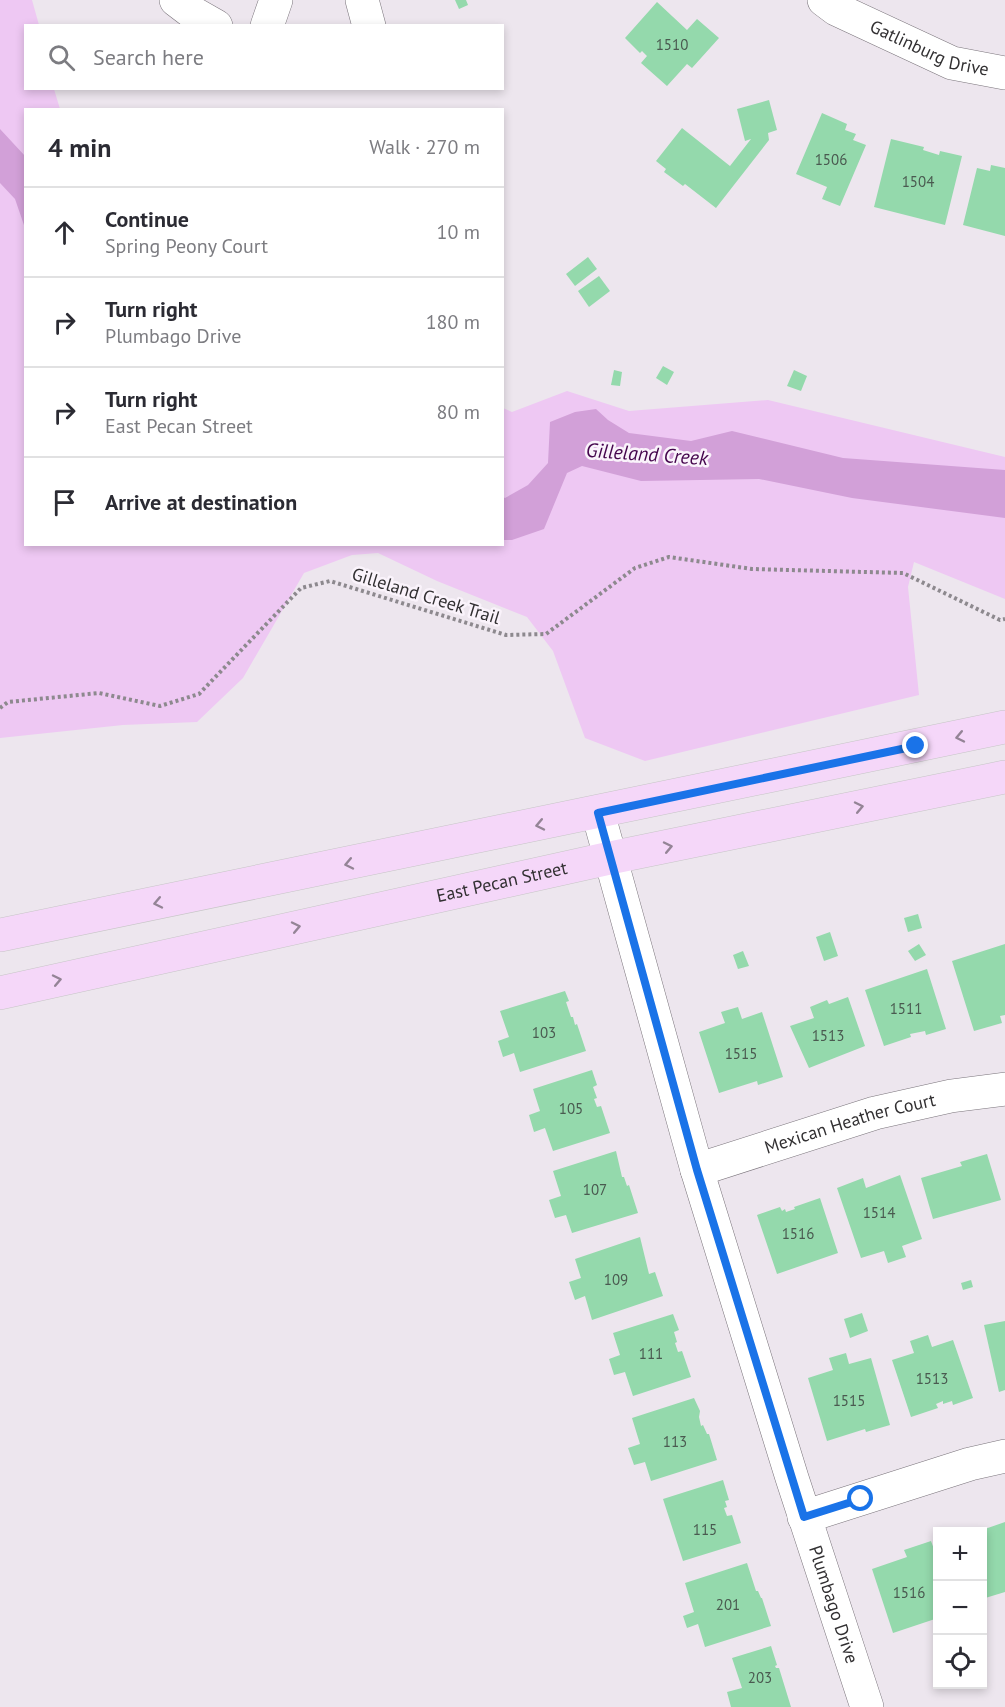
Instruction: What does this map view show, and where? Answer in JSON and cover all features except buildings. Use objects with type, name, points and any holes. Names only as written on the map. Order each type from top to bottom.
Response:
[{"type":"main road","points":[[0,935],[1005,728]]},
{"type":"main road","name":"East Pecan Street","points":[[0,993],[610,858],[1005,777]]},
{"type":"street","points":[[176,0],[212,24]]},
{"type":"street","points":[[268,24],[276,0]]},
{"type":"street","points":[[362,0],[368,24]]},
{"type":"street","name":"Gatlinburg Drive","points":[[824,0],[836,9],[952,63],[1005,73]]},
{"type":"street","name":"Plumbago Drive","points":[[598,813],[697,1170],[804,1517],[867,1707]]},
{"type":"street","name":"Mexican Heather Court","points":[[697,1170],[874,1113],[951,1096],[1005,1089]]},
{"type":"street","points":[[804,1517],[970,1464],[1005,1456]]},
{"type":"path","name":"Gilleland Creek Trail","points":[[0,708],[8,702],[99,693],[160,706],[199,694],[301,588],[330,581],[506,635],[546,634],[635,568],[669,557],[752,569],[903,573],[1000,620],[1005,620]]},
{"type":"shaded area","points":[[0,0],[32,0],[39,24],[24,24],[24,90],[54,90],[60,108],[24,108],[24,546],[504,546],[504,408],[512,412],[567,391],[629,411],[768,400],[1005,457],[1005,599],[914,562],[908,587],[919,695],[645,761],[585,738],[553,651],[527,617],[437,581],[378,553],[352,555],[304,573],[243,678],[197,722],[123,725],[0,738]]},
{"type":"water","points":[[0,129],[24,155],[24,225],[15,199],[0,183]]},
{"type":"water","name":"Gilleland Creek","points":[[596,409],[608,420],[629,433],[691,441],[732,431],[843,458],[1005,470],[1005,518],[852,498],[759,479],[641,481],[582,466],[567,473],[544,529],[512,540],[504,540],[504,498],[528,485],[548,463],[550,422],[575,412]]},
{"type":"route","points":[[861,1499],[804,1517],[697,1170],[598,813],[916,746]]}]
